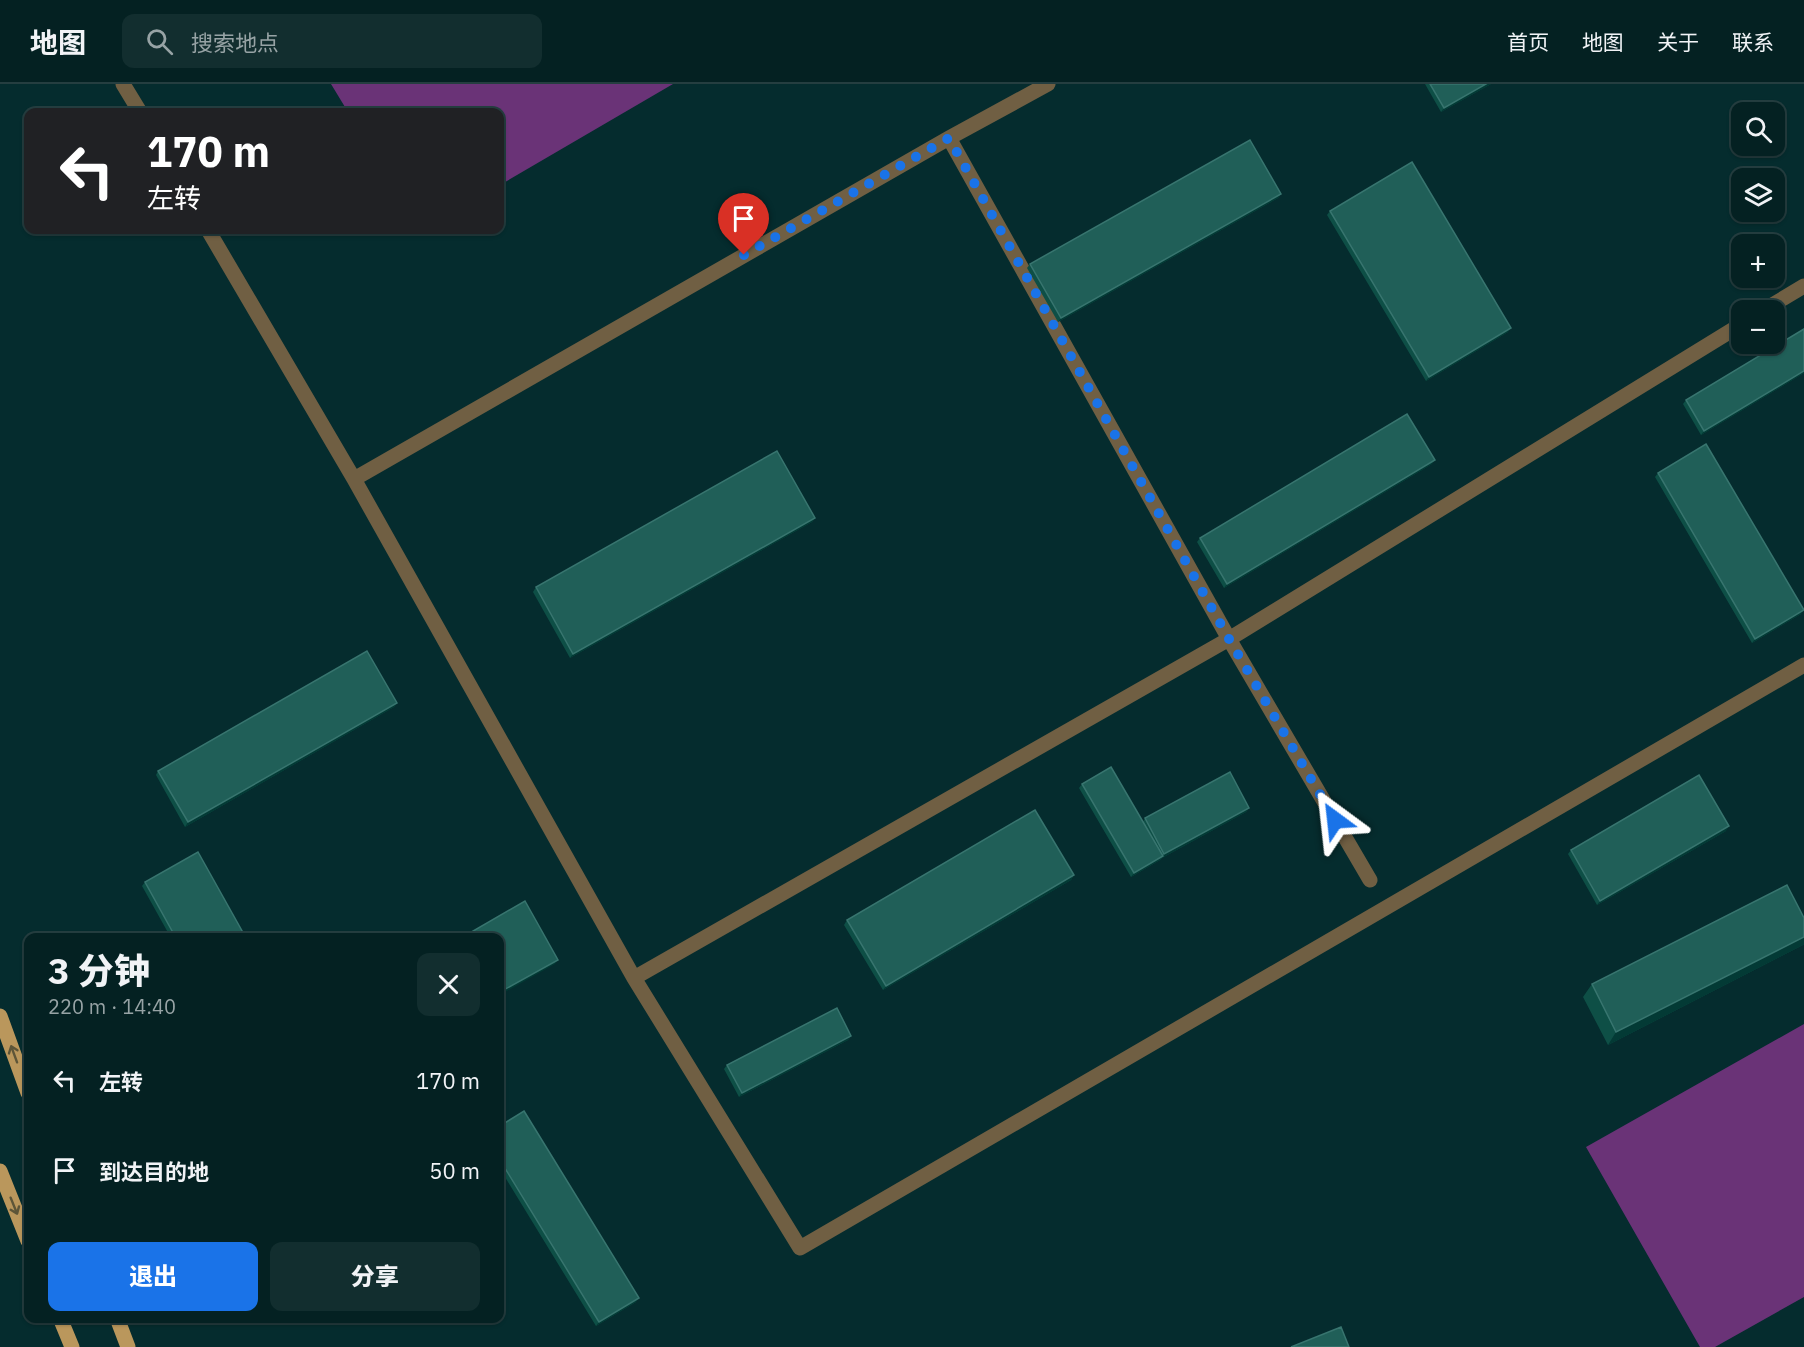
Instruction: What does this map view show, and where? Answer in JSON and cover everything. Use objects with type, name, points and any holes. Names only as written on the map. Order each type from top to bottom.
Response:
[{"type":"main road","points":[[0,1016],[24,1082]]},
{"type":"main road","points":[[0,1171],[24,1231]]},
{"type":"main road","points":[[62,1323],[72,1347]]},
{"type":"main road","points":[[119,1323],[128,1347]]},
{"type":"lane","points":[[123,84],[138,108]]},
{"type":"lane","points":[[354,479],[949,138],[1048,84]]},
{"type":"lane","points":[[949,138],[1229,639],[1370,880]]},
{"type":"lane","points":[[210,234],[354,479],[634,978],[800,1248],[1804,665]]},
{"type":"lane","points":[[1781,300],[1804,286]]},
{"type":"lane","points":[[634,978],[1229,639],[1731,331]]},
{"type":"shaded area","points":[[331,84],[673,84],[504,183],[504,108],[346,108]]},
{"type":"shaded area","points":[[1804,1024],[1804,1297],[1715,1347],[1700,1347],[1586,1147]]},
{"type":"building","points":[[1430,84],[1486,84],[1444,108]]},
{"type":"building","points":[[1250,140],[1281,194],[1061,318],[1030,264]]},
{"type":"building","points":[[1412,162],[1511,328],[1429,377],[1330,211]]},
{"type":"building","points":[[1804,329],[1804,371],[1704,431],[1686,400],[1762,354],[1785,354],[1785,340]]},
{"type":"building","points":[[1407,414],[1435,460],[1227,584],[1200,538]]},
{"type":"building","points":[[1706,444],[1804,610],[1755,639],[1658,473]]},
{"type":"building","points":[[777,451],[815,518],[573,654],[536,587]]},
{"type":"building","points":[[367,651],[397,703],[188,822],[158,771]]},
{"type":"building","points":[[1111,767],[1163,856],[1134,873],[1082,784]]},
{"type":"building","points":[[1230,772],[1249,808],[1164,854],[1145,818]]},
{"type":"building","points":[[1699,775],[1729,826],[1600,901],[1571,850]]},
{"type":"building","points":[[1035,810],[1074,875],[886,986],[847,920]]},
{"type":"building","points":[[198,852],[243,933],[173,933],[145,882]]},
{"type":"building","points":[[1787,885],[1804,918],[1804,937],[1616,1032],[1592,984]]},
{"type":"building","points":[[525,901],[558,960],[504,990],[504,933],[470,933]]},
{"type":"building","points":[[837,1008],[851,1036],[742,1093],[727,1065]]},
{"type":"building","points":[[524,1111],[639,1298],[599,1322],[504,1167],[504,1124]]},
{"type":"building","points":[[1341,1327],[1349,1347],[1291,1347]]},
{"type":"route","points":[[744,255],[949,138],[1229,639],[1335,820]]}]
